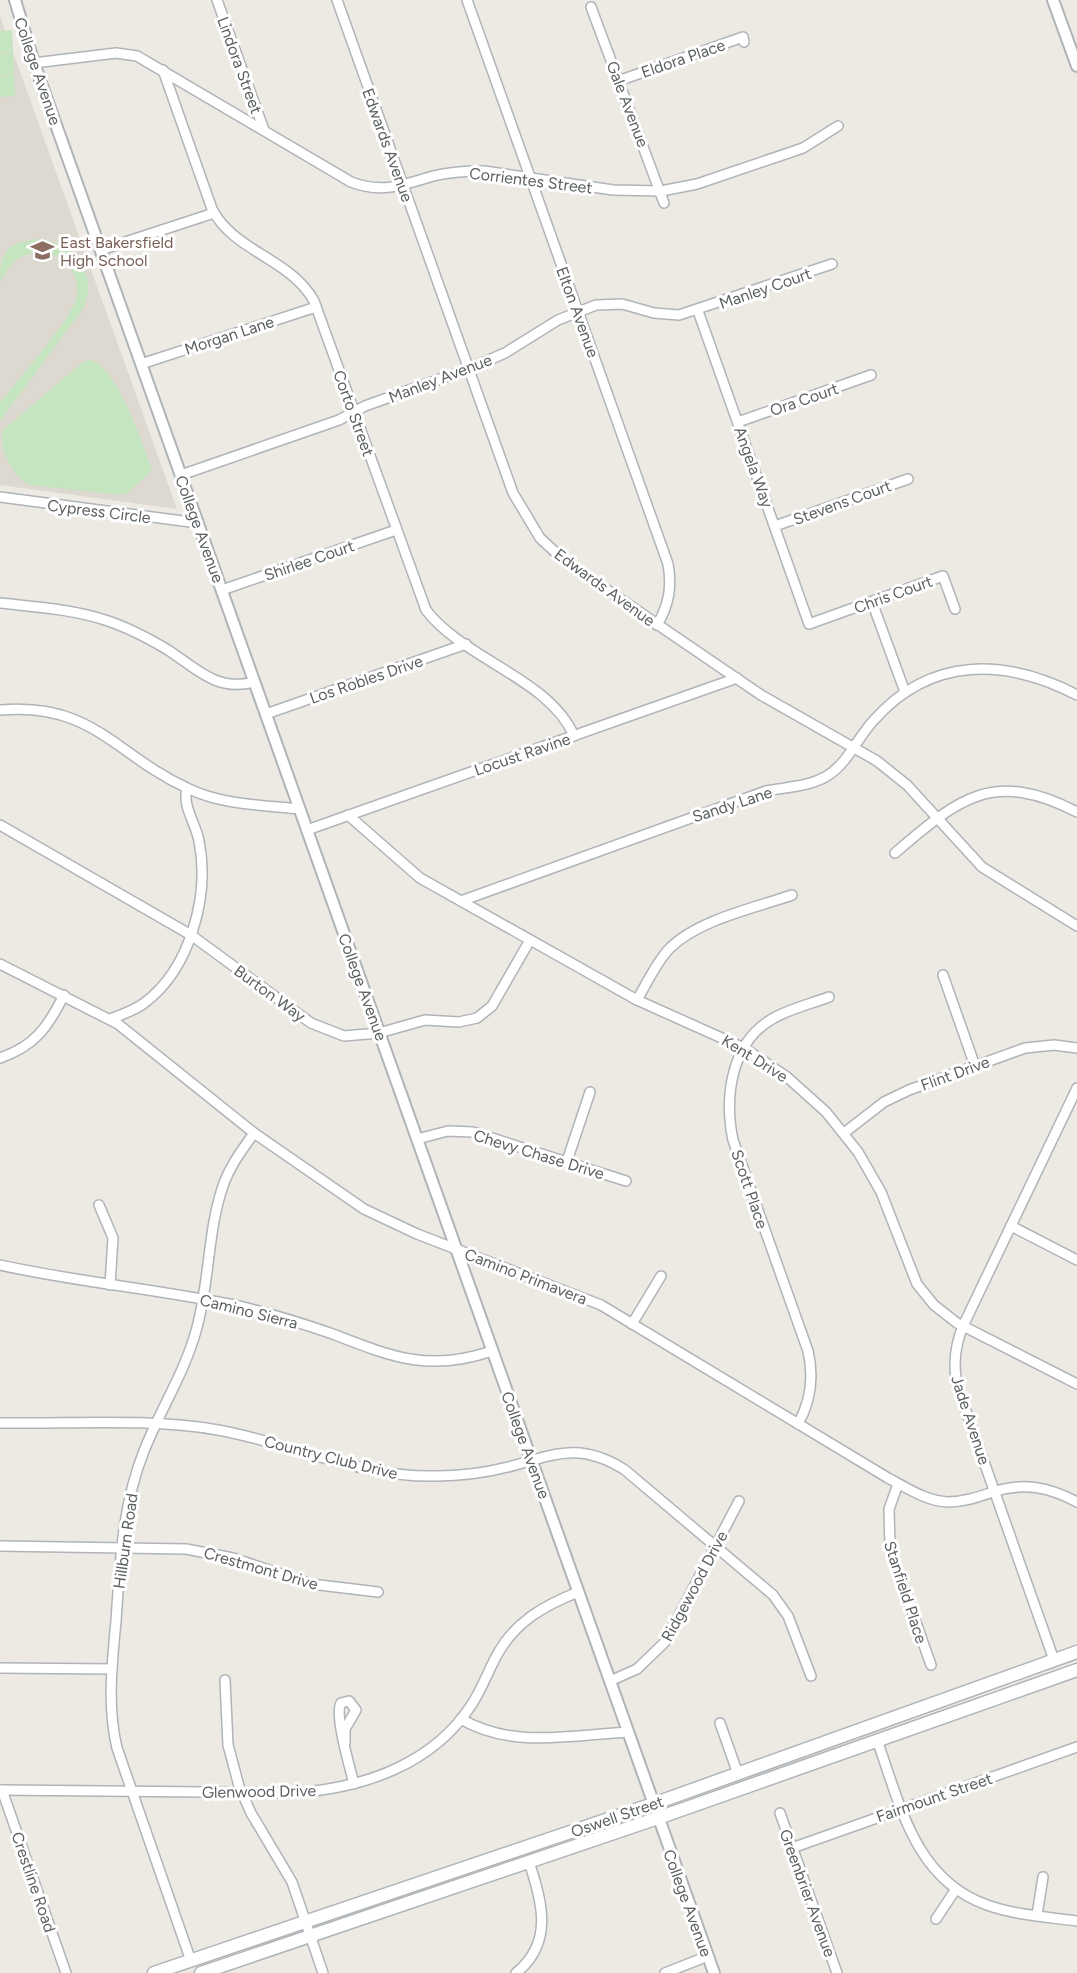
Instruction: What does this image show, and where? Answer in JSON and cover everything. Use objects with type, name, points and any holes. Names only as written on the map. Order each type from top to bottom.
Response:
[{"type":"main road","name":"Oswell Street","points":[[154,1973],[653,1804],[1077,1652]]},
{"type":"main road","points":[[981,1704],[1004,1686],[1049,1670],[1054,1660]]},
{"type":"main road","name":"Oswell Street","points":[[201,1973],[658,1818],[1077,1670]]},
{"type":"main road","points":[[877,1740],[881,1731],[962,1695]]},
{"type":"street","name":"College Avenue","points":[[15,0],[34,63],[100,250],[714,1973]]},
{"type":"street","name":"Lindora Street","points":[[217,0],[264,130]]},
{"type":"street","name":"Edwards Avenue","points":[[337,0],[513,493],[528,521],[540,537],[566,562],[737,678],[893,772],[982,867],[1077,926]]},
{"type":"street","name":"Elton Avenue","points":[[468,0],[668,564],[669,596],[657,624]]},
{"type":"street","points":[[1053,0],[1077,66]]},
{"type":"street","name":"Gale Avenue","points":[[591,6],[664,203]]},
{"type":"street","name":"Eldora Place","points":[[618,81],[743,37],[744,42]]},
{"type":"street","name":"Corrientes Street","points":[[34,63],[127,54],[163,70],[351,182],[373,188],[403,186],[432,177],[465,171],[613,190],[661,191],[716,179],[803,148],[838,126]]},
{"type":"street","name":"Corto Street","points":[[163,70],[214,213],[237,239],[299,280],[316,307],[426,609],[443,629],[550,702],[565,718],[574,736]]},
{"type":"street","points":[[100,250],[214,213]]},
{"type":"street","name":"Manley Court","points":[[698,311],[832,264]]},
{"type":"street","name":"Manley Avenue","points":[[181,474],[339,420],[354,412],[468,369],[505,352],[542,328],[578,311],[609,303],[622,304],[668,316],[698,311]]},
{"type":"street","name":"Morgan Lane","points":[[141,364],[316,307]]},
{"type":"street","name":"Angela Way","points":[[698,311],[809,624]]},
{"type":"street","name":"Ora Court","points":[[738,422],[871,375]]},
{"type":"street","name":"Stevens Court","points":[[775,526],[908,478]]},
{"type":"street","name":"Cypress Circle","points":[[0,497],[198,523]]},
{"type":"street","name":"Shirlee Court","points":[[222,590],[396,530]]},
{"type":"street","name":"Chris Court","points":[[809,624],[943,576],[955,609]]},
{"type":"street","points":[[872,602],[905,692]]},
{"type":"street","points":[[0,603],[61,609],[107,620],[148,638],[213,681],[235,686],[254,682]]},
{"type":"street","name":"Los Robles Drive","points":[[266,714],[465,644]]},
{"type":"street","name":"Sandy Lane","points":[[461,901],[766,790],[795,787],[819,780],[840,765],[873,721],[905,692],[946,675],[986,669],[1023,673],[1077,695]]},
{"type":"street","name":"Locust Ravine","points":[[307,830],[737,678]]},
{"type":"street","points":[[0,710],[36,709],[81,721],[187,789],[232,801],[300,809]]},
{"type":"street","points":[[110,1019],[136,1009],[152,996],[175,967],[191,935],[198,912],[202,876],[199,840],[186,803],[187,789]]},
{"type":"street","points":[[895,853],[936,818],[962,801],[1005,791],[1034,794],[1077,812]]},
{"type":"street","name":"Kent Drive","points":[[348,815],[409,870],[637,1000],[744,1047],[795,1083],[844,1133],[881,1192],[917,1284],[934,1305],[963,1326],[1077,1384]]},
{"type":"street","name":"Burton Way","points":[[0,825],[191,935],[310,1023],[344,1036],[379,1033],[425,1020],[459,1022],[477,1018],[495,1001],[530,940]]},
{"type":"street","points":[[637,1000],[660,960],[680,939],[703,926],[792,895]]},
{"type":"street","name":"Camino Primavera","points":[[0,964],[110,1019],[141,1041],[254,1133],[364,1209],[456,1249],[601,1305],[898,1484],[923,1496],[947,1502],[971,1499],[994,1491],[1033,1486],[1059,1493],[1077,1502]]},
{"type":"street","points":[[943,975],[975,1066]]},
{"type":"street","points":[[0,1058],[25,1048],[36,1040],[51,1023],[64,995]]},
{"type":"street","name":"Scott Place","points":[[798,1424],[810,1393],[812,1379],[808,1352],[730,1125],[732,1079],[744,1047],[751,1037],[770,1020],[829,997]]},
{"type":"street","name":"Flint Drive","points":[[844,1133],[896,1095],[975,1066],[1040,1045],[1077,1048]]},
{"type":"street","name":"Jade Avenue","points":[[1054,1660],[956,1380],[955,1352],[963,1326],[1077,1088]]},
{"type":"street","points":[[567,1161],[590,1092]]},
{"type":"street","name":"Chevy Chase Drive","points":[[417,1139],[448,1131],[473,1132],[626,1181]]},
{"type":"street","name":"Hillburn Road","points":[[191,1961],[113,1733],[110,1696],[121,1546],[135,1475],[156,1425],[184,1370],[203,1299],[219,1199],[231,1168],[254,1133]]},
{"type":"street","points":[[99,1205],[113,1238],[110,1285]]},
{"type":"street","points":[[1011,1226],[1077,1260]]},
{"type":"street","name":"Camino Sierra","points":[[0,1265],[203,1299],[278,1316],[372,1351],[408,1360],[445,1361],[492,1352]]},
{"type":"street","points":[[632,1324],[661,1276]]},
{"type":"street","name":"Country Club Drive","points":[[0,1423],[196,1427],[244,1435],[363,1468],[413,1476],[484,1472],[548,1454],[573,1452],[588,1454],[614,1463],[782,1604],[811,1676]]},
{"type":"street","name":"Stanfield Place","points":[[898,1484],[889,1509],[890,1550],[931,1665]]},
{"type":"street","name":"Ridgewood Drive","points":[[610,1681],[638,1669],[657,1652],[670,1632],[739,1501]]},
{"type":"street","name":"Crestmont Drive","points":[[0,1546],[166,1547],[212,1553],[311,1584],[378,1592]]},
{"type":"street","name":"Glenwood Drive","points":[[1,1790],[242,1793],[315,1791],[354,1784],[407,1764],[439,1742],[461,1719],[514,1631],[539,1609],[578,1592]]},
{"type":"street","points":[[0,1668],[112,1669]]},
{"type":"street","points":[[225,1680],[228,1745],[242,1793],[292,1882],[312,1935],[323,1973]]},
{"type":"street","points":[[461,1719],[489,1733],[516,1738],[628,1732]]},
{"type":"street","points":[[720,1723],[738,1774]]},
{"type":"street","points":[[877,1740],[911,1834],[927,1862],[956,1889],[986,1905],[1077,1921]]},
{"type":"street","points":[[345,1743],[354,1784]]},
{"type":"street","name":"Fairmount Street","points":[[792,1848],[1077,1747]]},
{"type":"street","name":"Crestline Road","points":[[1,1790],[66,1973]]},
{"type":"street","name":"Greenbrier Avenue","points":[[780,1813],[837,1973]]},
{"type":"street","points":[[516,1973],[535,1950],[543,1924],[541,1898],[529,1862]]},
{"type":"street","points":[[1037,1915],[1043,1877]]},
{"type":"street","points":[[936,1918],[956,1889]]},
{"type":"street","points":[[665,1973],[708,1956]]},
{"type":"shaded area","name":"East Bakersfield High School","points":[[0,16],[177,509],[0,485]]},
{"type":"green space","points":[[12,30],[13,52],[0,53],[0,31]]},
{"type":"green space","points":[[13,53],[14,74],[0,75],[0,54]]},
{"type":"green space","points":[[14,75],[15,96],[0,97],[0,76]]},
{"type":"green space","points":[[37,239],[60,244],[77,258],[87,278],[86,301],[79,315],[0,421],[0,403],[54,336],[76,299],[77,288],[71,269],[56,256],[46,253],[25,255],[17,259],[0,281],[0,271],[7,251],[19,243]]},
{"type":"green space","points":[[90,360],[100,365],[119,390],[136,426],[152,470],[128,493],[120,495],[30,485],[13,470],[5,455],[2,431],[83,362]]},
{"type":"place","name":"East Bakersfield High School","points":[[42,251]]}]
